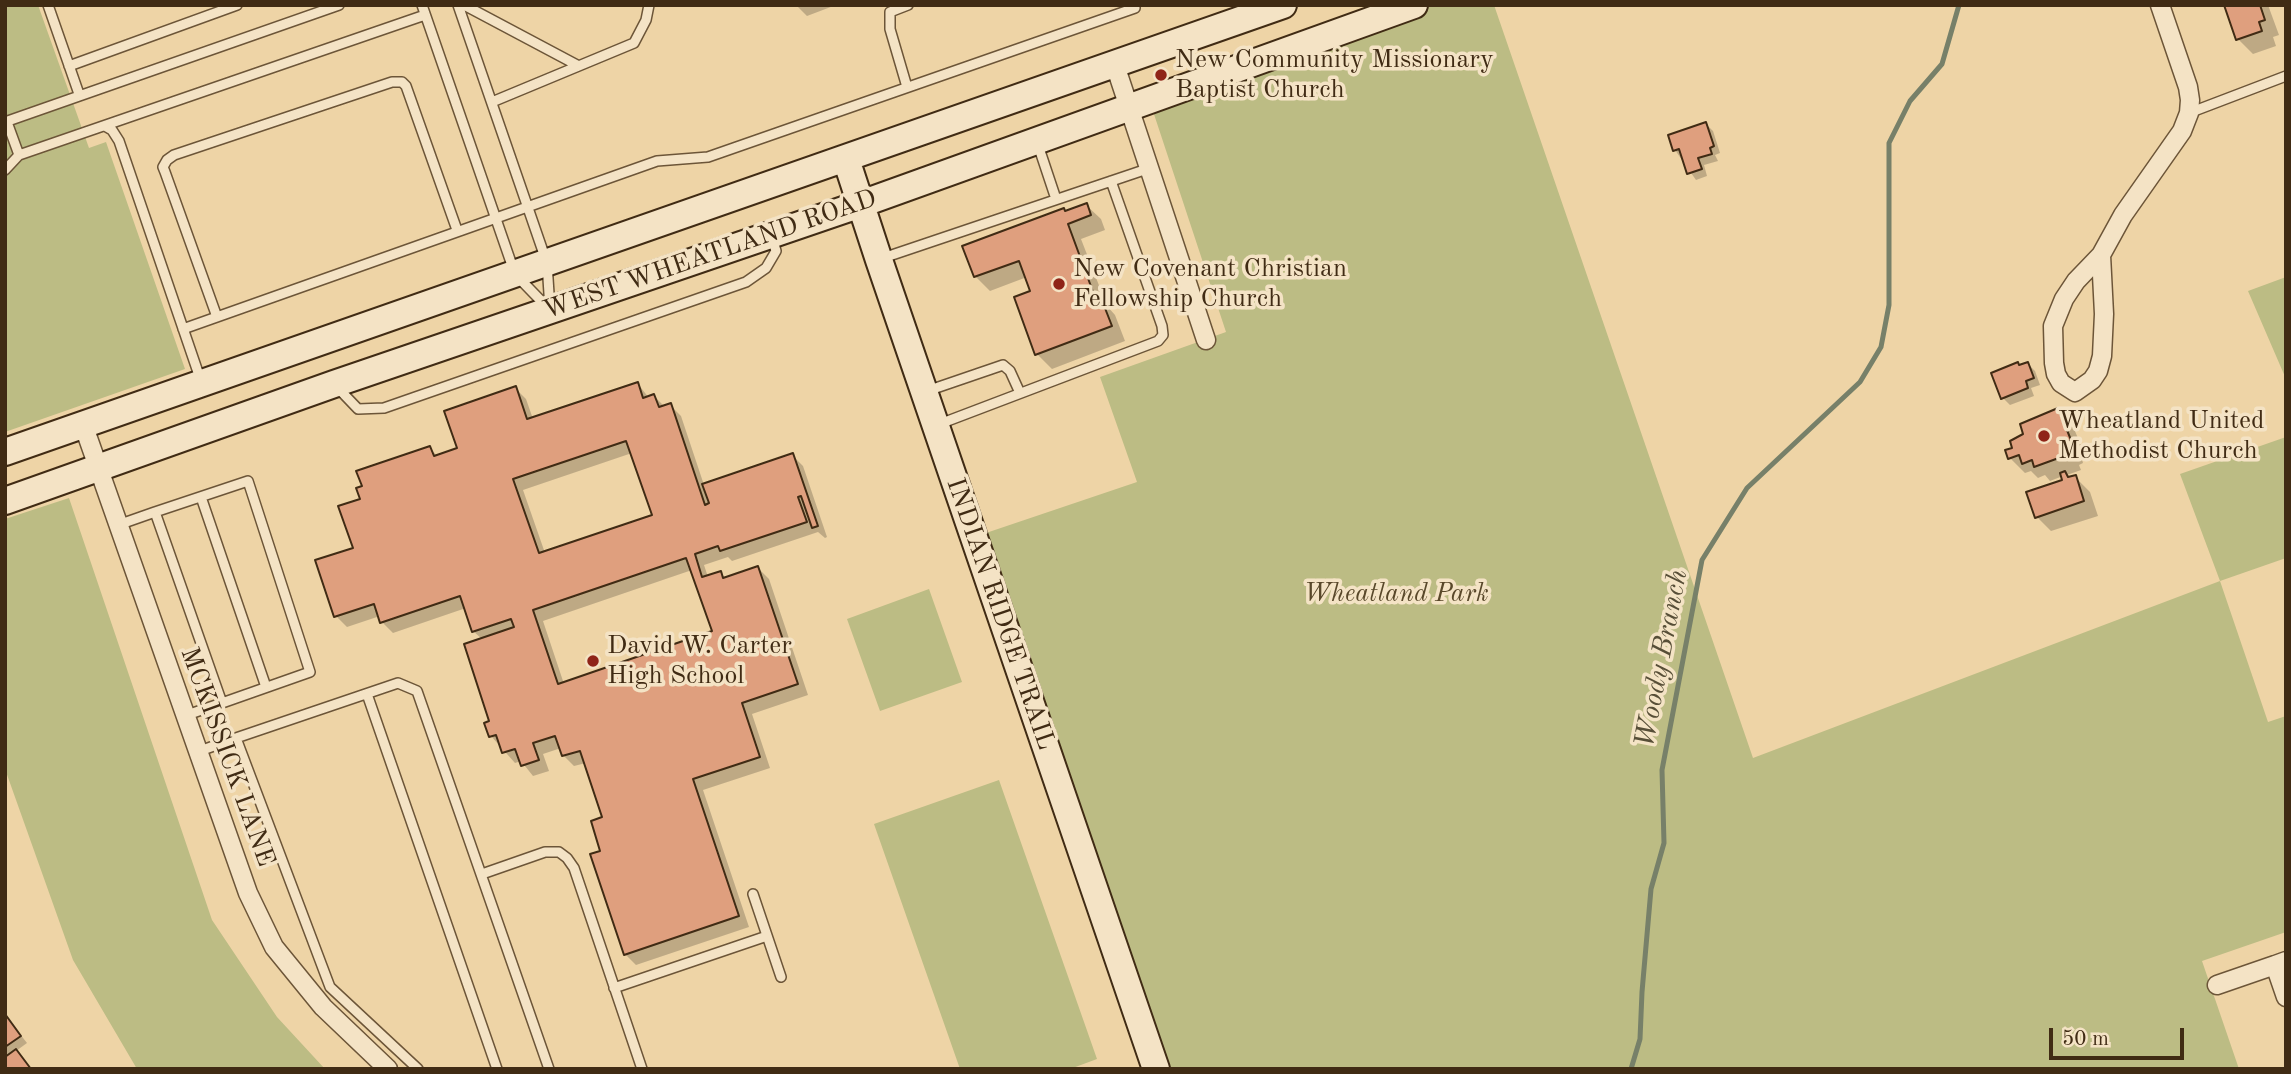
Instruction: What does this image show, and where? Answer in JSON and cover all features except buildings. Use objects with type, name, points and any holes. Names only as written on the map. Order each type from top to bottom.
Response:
[{"type":"main road","name":"WEST WHEATLAND ROAD","points":[[5,452],[1283,5]]},
{"type":"main road","name":"WEST WHEATLAND ROAD","points":[[5,501],[334,384],[861,204],[1414,5]]},
{"type":"main road","name":"INDIAN RIDGE TRAIL","points":[[846,159],[1156,1069]]},
{"type":"main road","points":[[318,342],[334,384]]},
{"type":"street","points":[[2101,255],[2104,314],[2102,356],[2092,380],[2075,392],[2061,383],[2053,363],[2053,326],[2064,299],[2076,281],[2101,255],[2123,215],[2182,131],[2189,113],[2188,87],[2160,5]]},
{"type":"street","points":[[1115,65],[1206,340]]},
{"type":"street","name":"MCKISSICK LANE","points":[[83,424],[248,893],[274,947],[323,1007],[388,1069]]},
{"type":"street","points":[[2217,985],[2280,963],[2286,997]]},
{"type":"lane","points":[[48,5],[79,94]]},
{"type":"lane","points":[[69,66],[237,5]]},
{"type":"lane","points":[[19,155],[6,122],[79,94],[339,5]]},
{"type":"lane","points":[[458,5],[547,263],[550,310]]},
{"type":"lane","points":[[464,5],[577,65]]},
{"type":"lane","points":[[492,102],[634,43],[646,20],[649,5]]},
{"type":"lane","points":[[907,87],[890,29],[890,12],[908,5]]},
{"type":"lane","points":[[183,329],[657,161],[708,158],[1135,8],[1134,5]]},
{"type":"lane","points":[[5,170],[19,155],[424,10],[514,274],[550,310]]},
{"type":"lane","points":[[2189,113],[2286,76]]},
{"type":"lane","points":[[218,317],[163,167],[174,155],[392,82],[402,82],[406,86],[457,230]]},
{"type":"lane","points":[[105,126],[112,130],[119,141],[202,383]]},
{"type":"lane","points":[[1037,140],[1056,200]]},
{"type":"lane","points":[[879,260],[1150,168]]},
{"type":"lane","points":[[936,425],[1158,341],[1163,335],[1111,181]]},
{"type":"lane","points":[[334,384],[358,408],[384,408],[746,282],[766,268],[776,251],[771,235]]},
{"type":"lane","points":[[924,392],[1003,365],[1010,371],[1020,393]]},
{"type":"lane","points":[[118,525],[248,481],[310,671],[184,716]]},
{"type":"lane","points":[[201,497],[266,687]]},
{"type":"lane","points":[[155,512],[222,703]]},
{"type":"lane","points":[[197,752],[398,683],[416,691],[549,1069]]},
{"type":"lane","points":[[367,694],[497,1069]]},
{"type":"lane","points":[[236,738],[330,987],[418,1069]]},
{"type":"lane","points":[[482,874],[545,852],[559,852],[567,859],[574,868],[642,1069]]},
{"type":"lane","points":[[752,894],[781,977]]},
{"type":"lane","points":[[614,988],[768,936]]},
{"type":"green space","points":[[5,5],[38,5],[89,148],[106,142],[185,369],[5,432]]},
{"type":"green space","name":"Wheatland Park","points":[[1385,5],[1494,5],[1753,758],[2220,581],[2268,722],[2286,716],[2286,932],[2202,961],[2239,1069],[1168,1069],[983,534],[1137,482],[1100,377],[1226,332],[1146,90]]},
{"type":"green space","points":[[2286,277],[2286,379],[2248,291]]},
{"type":"green space","points":[[2286,437],[2286,558],[2220,581],[2180,474]]},
{"type":"green space","points":[[69,498],[212,920],[277,1017],[325,1069],[137,1069],[73,960],[5,769],[5,519]]},
{"type":"green space","points":[[929,589],[962,682],[880,711],[847,619]]},
{"type":"green space","points":[[999,780],[1097,1059],[1070,1069],[960,1069],[874,824]]},
{"type":"waterway","name":"Woody Branch","points":[[1631,1069],[1640,1039],[1651,889],[1664,843],[1662,770],[1702,560],[1747,488],[1860,382],[1881,347],[1889,305],[1889,143],[1910,101],[1942,64],[1959,5]]},
{"type":"place","name":"New Community Missionary Baptist Church","points":[[1161,75]]},
{"type":"place","name":"New Covenant Christian Fellowship Church","points":[[1059,284]]},
{"type":"place","name":"Wheatland United Methodist Church","points":[[2044,436]]},
{"type":"place","name":"David W. Carter High School","points":[[593,661]]}]
